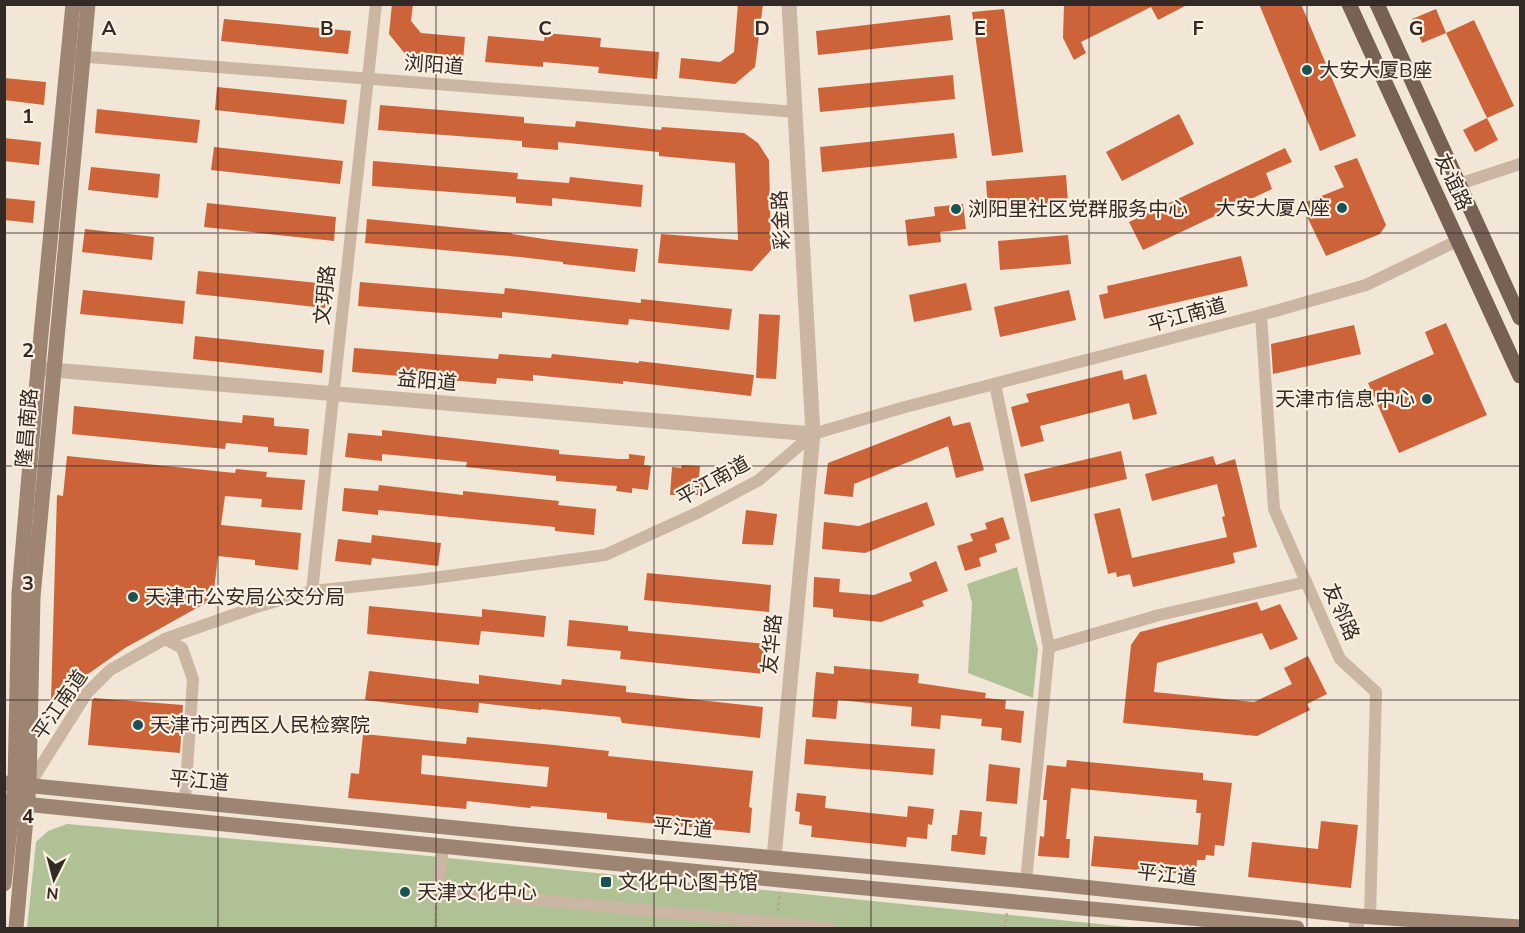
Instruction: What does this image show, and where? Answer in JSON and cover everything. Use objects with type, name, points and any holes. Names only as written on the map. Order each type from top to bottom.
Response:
[{"type":"main road","name":"隆昌南路","points":[[73,4],[76,56]]},
{"type":"main road","name":"隆昌南路","points":[[15,803],[18,593],[46,369],[76,56],[88,4]]},
{"type":"main road","name":"友谊路","points":[[1349,4],[1521,376]]},
{"type":"main road","name":"友谊路","points":[[1377,4],[1521,318]]},
{"type":"main road","name":"平江道","points":[[16,784],[538,836],[1026,881],[1369,921],[1521,927]]},
{"type":"main road","name":"平江道","points":[[15,803],[780,880],[1297,928]]},
{"type":"main road","points":[[4,884],[15,803]]},
{"type":"main road","points":[[15,803],[16,928]]},
{"type":"street","name":"文玥路","points":[[312,591],[376,4]]},
{"type":"street","name":"彩金路","points":[[789,4],[813,434]]},
{"type":"street","name":"浏阳道","points":[[76,56],[796,112]]},
{"type":"street","points":[[1459,184],[1521,164]]},
{"type":"street","name":"平江南道","points":[[16,784],[87,693],[111,670],[165,639],[253,608],[312,591],[418,580],[605,555],[689,517],[759,480],[813,434],[1366,285],[1457,241]]},
{"type":"street","name":"友邻路","points":[[1261,315],[1274,509],[1340,659],[1376,692],[1369,921]]},
{"type":"street","name":"益阳道","points":[[46,369],[813,434]]},
{"type":"street","points":[[995,384],[1049,647],[1026,881]]},
{"type":"street","name":"友华路","points":[[774,858],[813,434]]},
{"type":"street","points":[[1049,647],[1159,615],[1306,582]]},
{"type":"street","points":[[165,639],[182,648],[193,680],[185,800]]},
{"type":"street","points":[[443,846],[438,890],[829,928]]},
{"type":"path","points":[[778,924],[780,880]]},
{"type":"path","points":[[434,928],[438,890]]},
{"type":"green space","points":[[1017,567],[1038,649],[1033,698],[968,673],[972,603],[967,584]]},
{"type":"green space","name":"天津文化中心","points":[[67,824],[419,855],[1139,928],[27,928],[36,842],[48,831]]},
{"type":"building","points":[[392,4],[413,4],[411,21],[421,33],[465,37],[463,61],[406,55],[389,34]]},
{"type":"building","points":[[738,4],[763,4],[755,67],[735,84],[679,78],[681,58],[720,62],[734,52]]},
{"type":"building","points":[[1064,4],[1189,4],[1158,20],[1151,7],[1081,42],[1086,53],[1074,60],[1063,38]]},
{"type":"building","name":"大安大厦B座","points":[[1259,4],[1301,4],[1356,136],[1320,151]]},
{"type":"building","points":[[1004,9],[1023,152],[992,156],[972,12]]},
{"type":"building","points":[[1436,9],[1446,33],[1422,43],[1412,19]]},
{"type":"building","points":[[950,15],[953,40],[818,55],[816,31]]},
{"type":"building","points":[[224,19],[351,31],[348,54],[221,41]]},
{"type":"building","points":[[1474,20],[1514,106],[1487,118],[1446,33]]},
{"type":"building","points":[[545,33],[601,38],[600,47],[659,52],[657,79],[598,73],[599,67],[543,62],[543,67],[485,62],[488,36],[544,41]]},
{"type":"building","points":[[953,75],[955,99],[820,112],[818,88]]},
{"type":"building","points":[[4,78],[46,82],[44,105],[4,100]]},
{"type":"building","points":[[217,87],[347,100],[344,124],[215,110]]},
{"type":"building","points":[[380,105],[524,117],[524,123],[575,127],[576,121],[661,130],[662,127],[744,133],[758,143],[769,160],[771,250],[752,271],[658,263],[661,234],[738,240],[735,163],[659,156],[659,152],[558,142],[558,150],[522,147],[522,141],[378,130]]},
{"type":"building","points":[[97,109],[200,120],[197,143],[95,133]]},
{"type":"building","points":[[1179,114],[1194,144],[1122,181],[1106,152]]},
{"type":"building","points":[[1487,118],[1498,140],[1475,152],[1463,130]]},
{"type":"building","points":[[954,133],[957,158],[822,172],[820,147]]},
{"type":"building","points":[[4,138],[41,142],[39,165],[4,161]]},
{"type":"building","points":[[214,147],[343,161],[340,184],[211,170]]},
{"type":"building","points":[[1285,148],[1292,162],[1266,173],[1272,189],[1143,250],[1129,222]]},
{"type":"building","name":"大安大厦A座","points":[[1357,158],[1386,225],[1380,234],[1326,256],[1301,204],[1344,187],[1334,166]]},
{"type":"building","points":[[373,161],[518,173],[517,179],[569,183],[570,177],[643,185],[641,207],[552,198],[552,206],[516,203],[516,197],[372,186]]},
{"type":"building","points":[[91,167],[160,174],[158,198],[88,190]]},
{"type":"building","points":[[1066,175],[1068,203],[988,210],[986,181]]},
{"type":"building","points":[[4,198],[35,201],[33,223],[4,220]]},
{"type":"building","points":[[207,203],[336,217],[334,241],[204,227]]},
{"type":"building","points":[[963,204],[966,229],[940,232],[941,242],[908,246],[905,220],[935,216],[934,207]]},
{"type":"building","points":[[367,219],[512,233],[550,240],[638,249],[635,272],[520,257],[365,243]]},
{"type":"building","points":[[85,229],[154,237],[152,260],[82,252]]},
{"type":"building","points":[[1068,235],[1071,264],[1000,270],[998,241]]},
{"type":"building","points":[[1241,256],[1248,286],[1104,319],[1099,295],[1108,293],[1107,286]]},
{"type":"building","points":[[198,271],[328,284],[325,308],[196,294]]},
{"type":"building","points":[[360,282],[504,294],[505,288],[641,303],[641,299],[732,309],[729,330],[629,319],[628,325],[502,312],[502,318],[358,306]]},
{"type":"building","points":[[966,283],[972,310],[914,322],[909,295]]},
{"type":"building","points":[[83,290],[185,301],[183,324],[80,314]]},
{"type":"building","points":[[1069,290],[1076,320],[1000,337],[994,307]]},
{"type":"building","points":[[759,314],[780,315],[776,379],[756,378]]},
{"type":"building","name":"天津市信息中心","points":[[1446,323],[1487,415],[1399,453],[1368,383],[1434,354],[1425,332]]},
{"type":"building","points":[[1354,325],[1361,354],[1273,374],[1271,344]]},
{"type":"building","points":[[195,336],[324,350],[322,373],[193,359]]},
{"type":"building","points":[[354,348],[498,359],[499,354],[551,358],[552,354],[639,363],[639,361],[754,375],[751,396],[623,381],[623,384],[533,375],[533,381],[497,378],[496,384],[352,372]]},
{"type":"building","points":[[1122,370],[1124,380],[1146,374],[1157,414],[1133,420],[1129,403],[1040,426],[1044,441],[1021,447],[1011,407],[1029,402],[1026,394]]},
{"type":"building","points":[[74,406],[242,423],[243,415],[274,418],[274,426],[309,429],[307,455],[268,452],[268,447],[226,443],[225,449],[72,434]]},
{"type":"building","points":[[950,416],[953,426],[970,422],[984,470],[956,478],[948,446],[854,484],[853,497],[824,494],[828,463]]},
{"type":"building","points":[[382,430],[559,450],[559,454],[619,459],[629,459],[629,454],[645,456],[644,465],[651,466],[648,490],[632,488],[632,493],[616,491],[617,486],[556,481],[556,476],[466,467],[467,462],[382,454],[382,461],[345,457],[348,433],[382,436]]},
{"type":"building","points":[[1121,451],[1127,479],[1031,502],[1024,474]]},
{"type":"building","name":"天津市公安局公交分局","points":[[67,456],[235,473],[236,469],[267,472],[266,477],[305,480],[302,510],[261,507],[262,499],[225,496],[221,525],[301,533],[298,570],[255,565],[255,560],[218,556],[213,599],[125,648],[51,700],[57,495],[63,496]]},
{"type":"building","points":[[1213,456],[1216,465],[1235,459],[1257,547],[1233,553],[1235,563],[1133,587],[1130,574],[1117,577],[1116,572],[1108,574],[1094,514],[1120,508],[1132,558],[1227,537],[1222,517],[1225,516],[1217,484],[1152,501],[1145,474]]},
{"type":"building","points":[[682,465],[700,466],[699,477],[704,478],[703,495],[670,495],[672,467],[681,468]]},
{"type":"building","points":[[379,485],[463,495],[463,491],[559,501],[558,505],[596,509],[594,535],[555,531],[555,527],[378,510],[378,515],[342,511],[344,488],[378,491]]},
{"type":"building","points":[[927,502],[935,525],[865,553],[822,549],[824,522],[859,526]]},
{"type":"building","points":[[746,510],[777,514],[773,545],[742,544]]},
{"type":"building","points":[[1003,517],[1010,539],[995,544],[997,552],[979,558],[981,566],[965,571],[957,546],[973,541],[970,534],[987,529],[985,523]]},
{"type":"building","points":[[372,535],[441,543],[438,566],[372,558],[371,565],[335,561],[338,539],[371,543]]},
{"type":"building","points":[[936,561],[948,591],[922,601],[924,606],[881,622],[833,617],[833,609],[813,607],[814,577],[840,579],[839,592],[874,595],[912,581],[909,573]]},
{"type":"building","points":[[647,573],[771,585],[769,612],[644,600]]},
{"type":"building","points":[[1257,602],[1261,611],[1280,604],[1298,639],[1270,650],[1262,633],[1157,663],[1154,692],[1254,702],[1292,684],[1284,668],[1308,656],[1327,694],[1307,704],[1310,710],[1257,736],[1123,723],[1131,645],[1140,632]]},
{"type":"building","points":[[369,606],[482,617],[482,609],[546,616],[544,637],[481,631],[479,645],[367,634]]},
{"type":"building","points":[[569,620],[628,626],[628,631],[767,644],[764,674],[620,659],[621,651],[567,646]]},
{"type":"building","points":[[834,666],[919,674],[918,683],[986,693],[985,698],[1006,700],[1005,709],[1024,711],[1021,743],[1001,740],[1002,728],[981,726],[982,719],[941,715],[940,729],[911,726],[912,707],[838,700],[836,719],[812,717],[816,672],[834,674]]},
{"type":"building","points":[[369,671],[479,684],[479,675],[561,685],[562,679],[626,686],[626,692],[763,707],[760,738],[622,723],[620,717],[479,703],[478,713],[365,700]]},
{"type":"building","name":"天津市河西区人民检察院","points":[[94,698],[183,705],[180,753],[88,745]]},
{"type":"building","points":[[363,734],[466,744],[467,737],[554,745],[609,751],[608,756],[753,771],[749,807],[752,808],[750,833],[607,819],[607,813],[531,806],[530,808],[467,801],[466,809],[348,798],[351,773],[359,774]],"holes":[[[422,755],[549,767],[547,787],[421,774]]]},
{"type":"building","points":[[806,739],[935,749],[933,775],[804,764]]},
{"type":"building","points":[[1067,760],[1203,773],[1203,780],[1232,783],[1224,846],[1215,845],[1214,856],[1206,855],[1205,860],[1197,860],[1196,875],[1091,866],[1094,836],[1198,845],[1201,813],[1196,813],[1197,800],[1071,788],[1066,839],[1070,839],[1069,858],[1038,856],[1040,836],[1044,837],[1047,800],[1043,800],[1047,765],[1066,767]]},
{"type":"building","points":[[989,764],[1020,768],[1017,804],[986,801]]},
{"type":"building","points":[[797,793],[826,796],[825,808],[907,817],[908,806],[934,809],[932,825],[928,824],[927,839],[907,837],[906,847],[811,837],[812,826],[799,824],[800,812],[795,811]]},
{"type":"building","points":[[960,810],[982,812],[980,836],[987,837],[985,855],[951,851],[952,835],[957,835]]},
{"type":"building","points":[[1321,821],[1358,825],[1351,888],[1248,877],[1252,842],[1318,849]]},
{"type":"place","name":"大安大厦B座","points":[[1307,70]]},
{"type":"place","name":"大安大厦A座","points":[[1342,208]]},
{"type":"place","name":"浏阳里社区党群服务中心","points":[[956,209]]},
{"type":"place","name":"天津市信息中心","points":[[1427,399]]},
{"type":"place","name":"天津市公安局公交分局","points":[[133,597]]},
{"type":"place","name":"天津市河西区人民检察院","points":[[138,725]]},
{"type":"place","name":"文化中心图书馆","points":[[606,882]]},
{"type":"place","name":"天津文化中心","points":[[405,892]]}]
